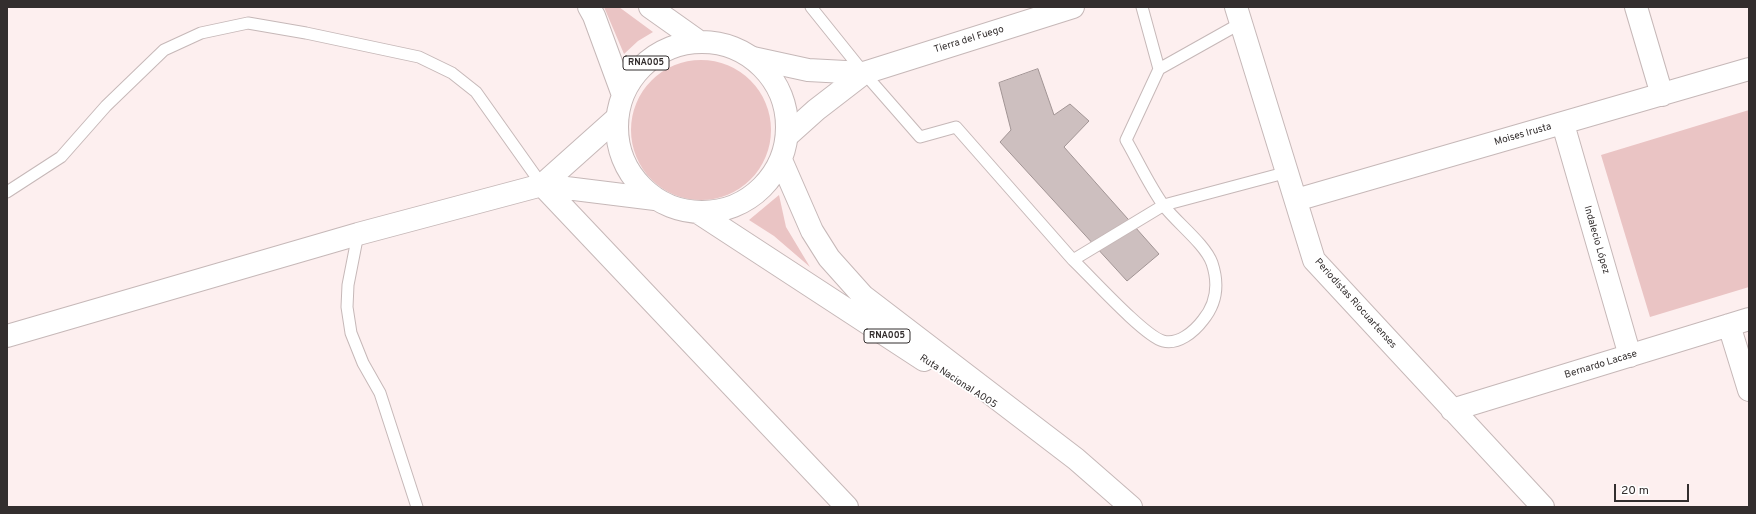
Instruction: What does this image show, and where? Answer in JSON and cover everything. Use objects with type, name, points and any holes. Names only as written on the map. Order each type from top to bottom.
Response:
[{"type":"main road","name":"RNA005","points":[[589,7],[594,16],[623,95]]},
{"type":"main road","name":"RNA005","points":[[650,7],[698,41]]},
{"type":"main road","name":"Tierra del Fuego","points":[[787,136],[816,110],[864,73],[1074,7]]},
{"type":"main road","points":[[1636,7],[1662,95]]},
{"type":"main road","name":"Periodistas Riocuartenses","points":[[1239,15],[1314,260],[1542,507]]},
{"type":"main road","name":"RNA005","points":[[698,41],[727,45],[753,58],[781,93],[787,136],[781,160],[768,182],[748,200],[724,210],[699,213],[676,209],[655,198],[637,183],[625,163],[618,141],[617,118],[623,95],[635,74],[652,57],[674,46],[698,41]]},
{"type":"main road","name":"Tierra del Fuego","points":[[753,58],[808,70],[864,73]]},
{"type":"main road","name":"Moises Irusta","points":[[1296,200],[1749,69]]},
{"type":"main road","points":[[542,185],[617,118]]},
{"type":"main road","name":"Indalecio López","points":[[1563,124],[1630,356]]},
{"type":"main road","name":"Ruta Nacional A005","points":[[781,160],[812,231],[829,258],[863,296],[1076,458],[1132,507]]},
{"type":"main road","points":[[542,185],[847,507]]},
{"type":"main road","points":[[7,336],[358,234],[542,185],[655,198]]},
{"type":"main road","name":"Ruta Nacional A005","points":[[699,213],[1076,458]]},
{"type":"main road","points":[[1739,322],[1749,390]]},
{"type":"main road","name":"Bernardo Lacase","points":[[1452,410],[1739,322]]},
{"type":"lane","points":[[811,7],[864,73],[920,137],[956,127],[1073,260],[1152,336],[1163,341],[1177,341],[1200,325],[1210,312],[1216,298],[1216,280],[1212,262],[1205,251],[1164,205],[1126,140],[1159,69],[1239,15]]},
{"type":"lane","points":[[1142,7],[1159,69]]},
{"type":"lane","points":[[7,192],[61,157],[106,106],[164,50],[201,33],[248,22],[419,57],[443,67],[468,84],[476,92],[542,185]]},
{"type":"lane","points":[[1073,260],[1164,205],[1288,172]]},
{"type":"lane","points":[[358,234],[348,285],[347,307],[351,333],[363,363],[380,393],[418,507]]},
{"type":"shaded area","points":[[604,7],[619,7],[653,32],[638,41],[624,54]]},
{"type":"shaded area","points":[[701,60],[721,63],[728,66],[740,72],[755,86],[768,110],[771,130],[768,150],[765,157],[759,169],[745,184],[721,197],[701,200],[681,197],[674,194],[662,188],[647,174],[634,150],[631,130],[634,110],[637,103],[643,91],[657,76],[681,63]]},
{"type":"shaded area","points":[[1749,110],[1749,287],[1650,317],[1601,155]]},
{"type":"shaded area","points":[[779,195],[786,227],[810,267],[774,236],[749,220]]},
{"type":"building","points":[[1038,69],[1054,115],[1070,104],[1089,121],[1064,147],[1159,254],[1127,281],[1000,142],[1011,130],[999,83]]}]
